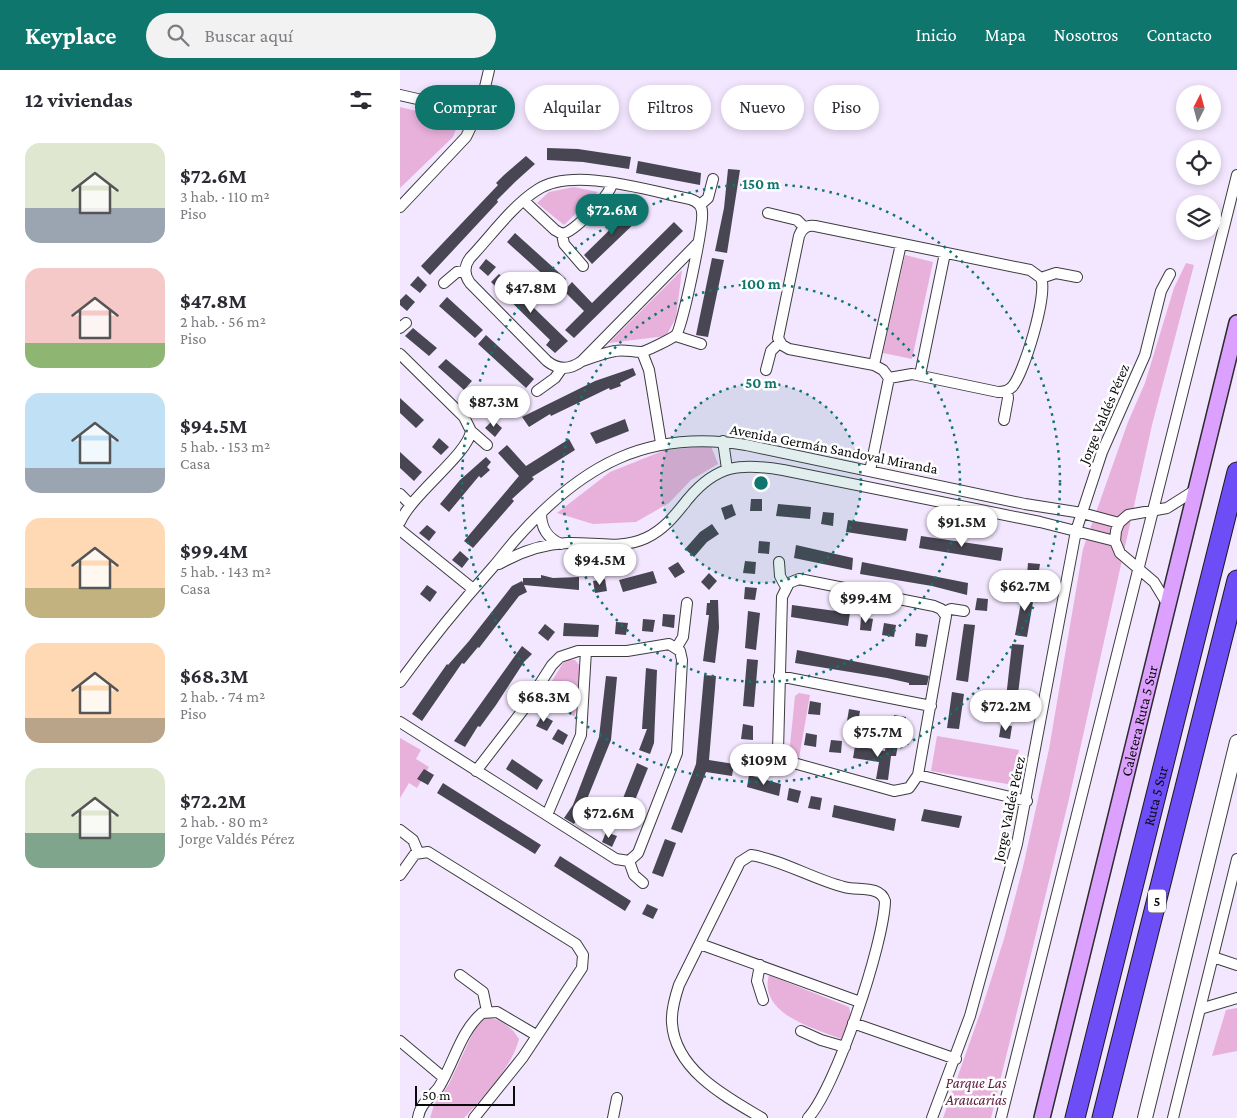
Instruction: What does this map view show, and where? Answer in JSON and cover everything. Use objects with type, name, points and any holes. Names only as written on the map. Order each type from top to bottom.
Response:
[{"type":"highway","name":"Ruta 5 Sur","points":[[1076,1118],[1237,472]]},
{"type":"highway","name":"Ruta 5 Sur","points":[[1102,1118],[1237,580]]},
{"type":"main road","name":"Caletera Ruta 5 Sur","points":[[1042,1118],[1237,323]]},
{"type":"street","points":[[486,85],[489,70]]},
{"type":"street","points":[[400,95],[415,98]]},
{"type":"street","points":[[400,207],[460,146],[469,130]]},
{"type":"street","points":[[1001,1118],[1237,175]]},
{"type":"street","points":[[676,336],[680,326],[703,213],[700,205],[690,199],[584,179],[565,179],[538,189],[524,201],[470,258],[465,271],[470,283],[547,360],[562,368],[572,367],[609,352],[629,350],[642,352],[676,336],[701,344]]},
{"type":"street","points":[[700,205],[708,198],[713,179]]},
{"type":"street","points":[[562,234],[570,231],[607,196],[612,184]]},
{"type":"street","points":[[524,201],[555,230],[562,234],[564,244],[583,266]]},
{"type":"street","points":[[768,213],[796,220],[805,228]]},
{"type":"street","points":[[870,471],[889,378],[883,370],[874,365],[789,349],[780,342],[779,330],[800,233],[805,228],[815,226],[1030,270],[1042,278],[1044,287],[1032,337],[1016,380],[1007,391],[998,392],[920,375],[903,374],[889,378]]},
{"type":"street","points":[[582,362],[698,243]]},
{"type":"street","points":[[874,365],[901,244]]},
{"type":"street","points":[[920,375],[945,253]]},
{"type":"street","points":[[677,264],[686,267],[691,274]]},
{"type":"street","points":[[444,284],[457,272],[465,271]]},
{"type":"street","points":[[1042,278],[1056,273],[1077,277]]},
{"type":"street","name":"Jorge Valdés Pérez","points":[[932,1118],[956,1059],[997,921],[1027,801],[1076,531],[1113,425],[1145,355],[1161,291],[1170,274]]},
{"type":"street","points":[[603,340],[603,346],[609,352]]},
{"type":"street","points":[[766,370],[771,351],[780,342]]},
{"type":"street","points":[[642,352],[649,370],[662,443]]},
{"type":"street","points":[[400,354],[464,417],[470,431],[487,445]]},
{"type":"street","points":[[537,391],[555,378],[562,368]]},
{"type":"street","points":[[1004,420],[1008,398],[1007,391]]},
{"type":"street","points":[[400,522],[410,504],[465,445],[470,431]]},
{"type":"street","name":"Avenida Germán Sandoval Miranda","points":[[400,682],[472,589],[541,513],[569,488],[598,468],[633,452],[662,443],[682,440],[723,441],[1025,504],[1082,513],[1120,523]]},
{"type":"street","points":[[723,441],[727,469]]},
{"type":"street","name":"Avenida Germán Sandoval Miranda","points":[[493,567],[525,551],[562,544],[617,546],[646,538],[670,521],[706,482],[727,469],[744,466],[768,468],[950,504],[1115,541]]},
{"type":"street","points":[[950,504],[952,488]]},
{"type":"street","points":[[1168,605],[1154,582],[1123,558],[1115,541],[1120,523],[1134,513],[1152,512],[1176,504],[1197,488]]},
{"type":"street","points":[[400,494],[410,504]]},
{"type":"street","points":[[541,513],[544,530],[551,539],[562,544]]},
{"type":"street","points":[[400,530],[472,589]]},
{"type":"street","points":[[778,562],[780,576],[786,587]]},
{"type":"street","points":[[794,580],[804,580],[934,606],[944,612],[946,624],[918,774],[909,788],[894,791],[790,762],[780,755],[776,747],[782,597],[786,587],[794,580]]},
{"type":"street","points":[[677,647],[683,636],[687,603]]},
{"type":"street","points":[[944,612],[951,609],[964,611]]},
{"type":"street","points":[[476,770],[524,710],[556,660],[572,652],[628,651],[669,644],[677,647],[682,660],[677,753],[638,854],[629,861]]},
{"type":"street","points":[[548,815],[581,735],[586,651]]},
{"type":"street","points":[[779,676],[931,706]]},
{"type":"street","points":[[400,722],[616,858],[629,861]]},
{"type":"street","points":[[1145,1118],[1237,742]]},
{"type":"street","points":[[754,755],[772,758],[780,755]]},
{"type":"street","points":[[918,774],[1027,801]]},
{"type":"street","points":[[400,830],[414,840],[418,852]]},
{"type":"street","points":[[400,875],[410,859],[418,852],[424,851],[432,854],[576,944],[582,951],[584,959],[582,968],[523,1057],[474,1118]]},
{"type":"street","points":[[762,1118],[701,1076],[692,1067],[676,1041],[672,1023],[673,1004],[679,985],[740,862],[747,856],[755,856],[835,885],[876,891],[884,898],[884,912],[860,1002],[845,1046],[816,1107],[808,1118]]},
{"type":"street","points":[[1173,1118],[1237,859]]},
{"type":"street","points":[[629,861],[634,875],[643,883]]},
{"type":"street","points":[[700,944],[860,1002]]},
{"type":"street","points":[[1213,958],[1237,965]]},
{"type":"street","points":[[760,965],[756,981],[763,1000]]},
{"type":"street","points":[[460,975],[483,992],[487,1011]]},
{"type":"street","points":[[1200,1009],[1237,998]]},
{"type":"street","points":[[418,1118],[420,1107],[433,1094],[444,1078],[464,1036],[477,1017],[487,1011],[497,1012],[536,1035]]},
{"type":"street","points":[[853,1022],[956,1059]]},
{"type":"street","points":[[801,1031],[821,1040],[845,1046]]},
{"type":"street","points":[[400,1041],[444,1078]]},
{"type":"street","points":[[613,1118],[617,1098]]},
{"type":"green space","points":[[400,107],[415,111],[415,130],[456,130],[453,137],[400,188]]},
{"type":"green space","points":[[574,187],[598,192],[564,225],[537,203],[549,192]]},
{"type":"green space","points":[[905,255],[933,262],[912,359],[883,353]]},
{"type":"green space","name":"Parque Las Araucarias","points":[[1186,263],[1194,265],[1152,425],[1069,799],[991,1118],[943,1118],[1004,939],[1023,867],[1049,749],[1083,549],[1128,422],[1145,383],[1174,288]]},
{"type":"green space","points":[[682,270],[676,318],[666,336],[609,343]]},
{"type":"green space","points":[[711,446],[718,464],[691,480],[669,503],[636,522],[593,524],[557,513],[610,472],[665,450]]},
{"type":"green space","points":[[575,660],[580,666],[575,717],[542,697],[563,663]]},
{"type":"green space","points":[[799,693],[810,695],[799,758],[789,755],[795,696]]},
{"type":"green space","points":[[937,736],[1019,750],[1013,785],[931,771]]},
{"type":"green space","points":[[400,738],[421,750],[416,759],[429,767],[417,788],[409,783],[400,798]]},
{"type":"green space","points":[[769,975],[849,1007],[851,1016],[841,1039],[803,1024],[791,1018],[780,1009],[772,1000],[768,988]]},
{"type":"green space","points":[[1237,1008],[1237,1051],[1212,1056],[1226,1010]]},
{"type":"green space","points":[[485,1017],[505,1024],[519,1039],[511,1060],[488,1091],[464,1118],[430,1118],[434,1105],[449,1084],[477,1024]]},
{"type":"building","points":[[547,148],[578,149],[631,157],[629,169],[583,162],[547,160]]},
{"type":"building","points":[[526,156],[535,164],[497,200],[498,202],[430,275],[421,266],[498,185],[496,183]]},
{"type":"building","points":[[638,161],[701,173],[700,185],[636,173]]},
{"type":"building","points":[[728,169],[740,170],[727,253],[715,251],[724,208]]},
{"type":"building","points":[[631,209],[640,218],[592,264],[584,255]]},
{"type":"building","points":[[674,222],[683,231],[574,338],[565,330],[584,311],[564,291],[572,282],[592,303]]},
{"type":"building","points":[[515,233],[566,279],[558,288],[507,242]]},
{"type":"building","points":[[712,258],[724,260],[708,337],[696,335]]},
{"type":"building","points":[[486,259],[496,267],[488,276],[479,268]]},
{"type":"building","points":[[499,274],[568,341],[555,353],[546,345],[550,340],[491,282]]},
{"type":"building","points":[[418,276],[427,285],[420,293],[410,285]]},
{"type":"building","points":[[406,294],[415,302],[407,311],[400,305],[400,300]]},
{"type":"building","points":[[447,297],[483,330],[475,338],[439,306]]},
{"type":"building","points":[[413,328],[437,348],[429,356],[405,336]]},
{"type":"building","points":[[486,335],[534,379],[526,388],[478,344]]},
{"type":"building","points":[[446,359],[472,381],[464,390],[438,367]]},
{"type":"building","points":[[633,368],[636,375],[620,383],[621,386],[610,390],[609,388],[551,416],[550,414],[529,427],[522,417],[595,381]]},
{"type":"building","points":[[481,395],[490,404],[482,412],[473,404]]},
{"type":"building","points":[[400,398],[424,420],[416,428],[400,413]]},
{"type":"building","points":[[625,419],[629,431],[596,444],[590,433]]},
{"type":"building","points":[[493,420],[502,428],[495,437],[485,428]]},
{"type":"building","points":[[439,438],[449,447],[441,455],[432,447]]},
{"type":"building","points":[[569,439],[575,450],[532,477],[534,479],[512,499],[514,501],[473,548],[464,541],[519,476],[498,453],[507,445],[526,466]]},
{"type":"building","points":[[400,452],[422,472],[414,481],[400,468]]},
{"type":"building","points":[[486,457],[491,462],[487,467],[490,470],[481,478],[479,476],[449,512],[440,504],[460,480]]},
{"type":"building","points":[[751,499],[762,499],[762,511],[750,511]]},
{"type":"building","points":[[732,504],[736,515],[725,520],[721,508]]},
{"type":"building","points":[[778,504],[811,507],[810,519],[776,516]]},
{"type":"building","points":[[823,512],[834,513],[833,526],[821,524]]},
{"type":"building","points":[[848,520],[908,529],[906,541],[846,532]]},
{"type":"building","points":[[712,524],[719,534],[707,542],[694,557],[685,549],[700,532]]},
{"type":"building","points":[[427,525],[436,532],[429,541],[419,533]]},
{"type":"building","points":[[921,536],[1003,548],[1001,561],[919,548]]},
{"type":"building","points":[[759,541],[770,542],[769,554],[758,553]]},
{"type":"building","points":[[796,545],[853,558],[852,570],[794,558]]},
{"type":"building","points":[[460,551],[469,559],[462,568],[452,560]]},
{"type":"building","points":[[745,561],[756,562],[755,574],[743,573]]},
{"type":"building","points":[[678,562],[685,572],[675,578],[668,568]]},
{"type":"building","points":[[862,562],[968,583],[967,595],[932,586],[860,574]]},
{"type":"building","points":[[1028,563],[1040,564],[1038,577],[1027,575]]},
{"type":"building","points":[[653,571],[657,583],[623,592],[619,580]]},
{"type":"building","points":[[709,573],[717,581],[709,590],[701,582]]},
{"type":"building","points":[[541,575],[553,578],[579,577],[579,590],[524,585],[527,592],[519,596],[479,648],[464,664],[462,663],[422,721],[412,714],[447,664],[469,641],[512,586],[522,581],[523,583],[523,578],[541,578]]},
{"type":"building","points":[[605,579],[607,591],[595,593],[593,581]]},
{"type":"building","points":[[427,585],[437,592],[430,602],[420,594]]},
{"type":"building","points":[[1024,586],[1034,587],[1027,637],[1015,635]]},
{"type":"building","points":[[745,587],[757,588],[755,600],[744,599]]},
{"type":"building","points":[[977,598],[988,599],[987,611],[975,610]]},
{"type":"building","points":[[710,600],[718,600],[719,628],[715,663],[703,661],[709,615],[706,615],[707,603],[710,603]]},
{"type":"building","points":[[792,605],[850,613],[848,626],[791,617]]},
{"type":"building","points":[[748,611],[760,613],[756,650],[745,648]]},
{"type":"building","points":[[663,614],[675,615],[674,628],[662,626]]},
{"type":"building","points":[[861,617],[873,619],[871,631],[860,630]]},
{"type":"building","points":[[643,619],[655,620],[653,632],[642,631]]},
{"type":"building","points":[[616,622],[628,623],[626,635],[615,634]]},
{"type":"building","points":[[564,623],[599,625],[598,637],[563,636]]},
{"type":"building","points":[[884,623],[896,625],[894,637],[882,635]]},
{"type":"building","points":[[545,624],[555,632],[548,641],[538,633]]},
{"type":"building","points":[[964,624],[975,625],[968,682],[956,680]]},
{"type":"building","points":[[916,633],[928,635],[926,647],[915,646]]},
{"type":"building","points":[[1012,644],[1024,645],[1015,718],[1004,716]]},
{"type":"building","points":[[522,646],[532,654],[524,662],[496,705],[480,727],[478,726],[465,747],[454,741]]},
{"type":"building","points":[[797,650],[929,676],[927,685],[909,685],[909,683],[887,678],[795,663]]},
{"type":"building","points":[[747,659],[758,660],[754,707],[743,706]]},
{"type":"building","points":[[646,668],[657,670],[654,743],[650,754],[639,750],[647,729],[642,729]]},
{"type":"building","points":[[704,675],[716,676],[709,760],[734,764],[732,776],[706,772],[682,833],[671,829],[696,764]]},
{"type":"building","points":[[606,676],[617,677],[611,740],[583,809],[574,824],[564,818],[573,805],[599,737]]},
{"type":"building","points":[[952,692],[964,694],[959,729],[947,728]]},
{"type":"building","points":[[810,701],[821,703],[820,715],[808,714]]},
{"type":"building","points":[[849,709],[860,711],[858,723],[847,721]]},
{"type":"building","points":[[542,715],[553,721],[547,731],[536,726]]},
{"type":"building","points":[[894,715],[906,717],[904,729],[892,728]]},
{"type":"building","points":[[743,724],[753,726],[753,740],[741,739]]},
{"type":"building","points":[[1001,725],[1012,726],[1010,739],[999,737]]},
{"type":"building","points":[[558,729],[568,735],[563,745],[552,739]]},
{"type":"building","points":[[806,733],[817,735],[816,747],[804,745]]},
{"type":"building","points":[[831,740],[842,741],[841,753],[829,752]]},
{"type":"building","points":[[886,743],[898,744],[896,756],[891,756],[888,780],[876,779],[879,762],[853,758],[855,746],[885,751]]},
{"type":"building","points":[[512,759],[543,780],[537,790],[506,769]]},
{"type":"building","points":[[637,763],[648,768],[625,825],[614,821]]},
{"type":"building","points":[[424,769],[434,775],[428,785],[417,779]]},
{"type":"building","points":[[749,775],[781,784],[779,796],[747,787]]},
{"type":"building","points":[[443,783],[541,845],[535,854],[437,793]]},
{"type":"building","points":[[789,788],[801,791],[798,803],[787,800]]},
{"type":"building","points":[[811,796],[822,798],[820,810],[808,808]]},
{"type":"building","points":[[834,805],[896,819],[894,831],[832,817]]},
{"type":"building","points":[[924,809],[962,816],[959,828],[921,821]]},
{"type":"building","points":[[606,832],[617,836],[612,847],[602,842]]},
{"type":"building","points":[[665,839],[676,843],[663,877],[652,873]]},
{"type":"building","points":[[560,856],[631,901],[625,911],[554,866]]},
{"type":"building","points":[[647,904],[658,909],[653,919],[642,914]]}]
